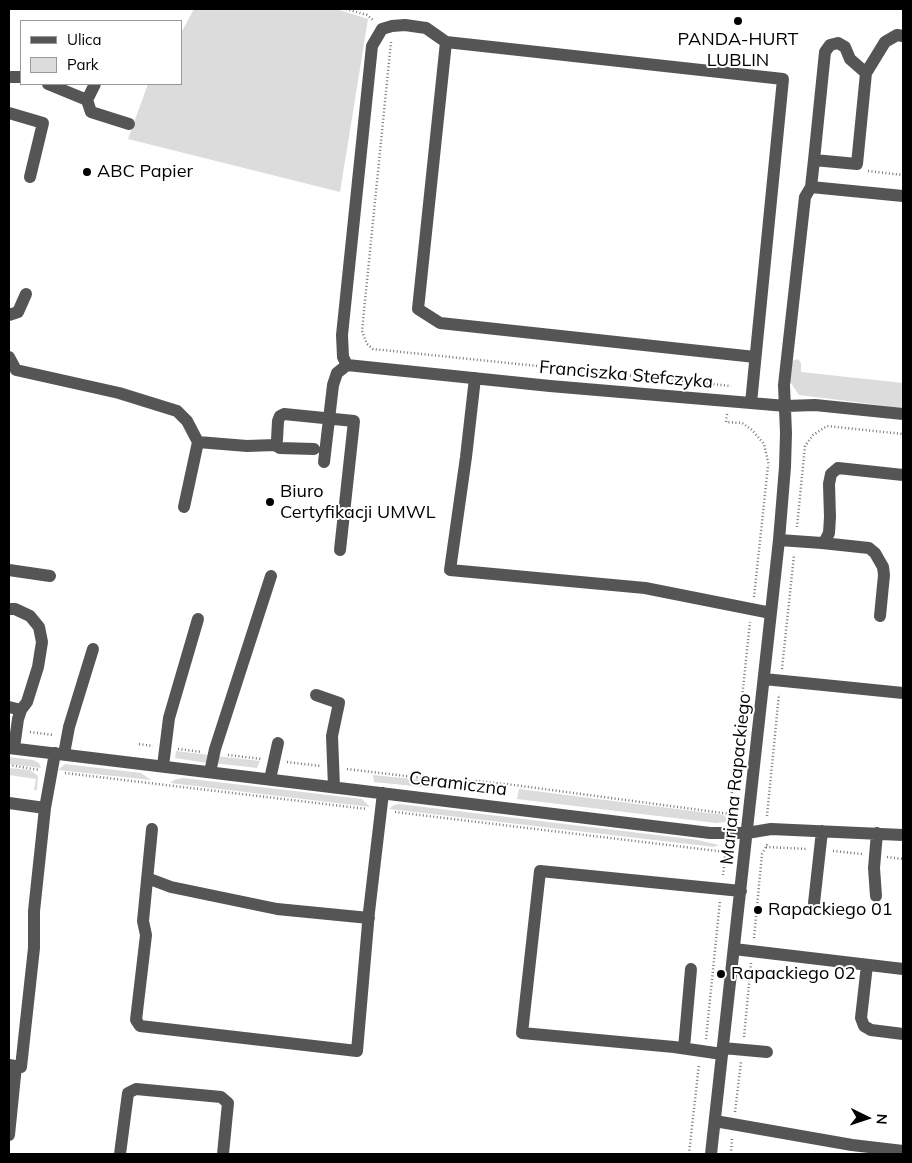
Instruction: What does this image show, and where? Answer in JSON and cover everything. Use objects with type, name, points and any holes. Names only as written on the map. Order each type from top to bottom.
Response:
[{"type":"street","points":[[324,462],[333,385],[336,374],[347,365],[343,357],[342,335],[372,46],[387,27],[405,25],[426,28],[446,42],[783,79],[751,403]]},
{"type":"street","points":[[814,160],[858,164],[866,73],[885,42],[897,35],[903,36]]},
{"type":"street","points":[[446,42],[418,309],[440,323],[755,358]]},
{"type":"street","name":"Mariana Rapackiego","points":[[711,1154],[779,540],[785,467],[786,406],[784,385],[805,196],[811,187],[825,52],[830,45],[838,43],[845,47],[850,59],[866,73]]},
{"type":"street","points":[[50,85],[87,100]]},
{"type":"street","points":[[94,85],[87,100],[91,112],[130,124]]},
{"type":"street","points":[[9,113],[43,123],[30,177]]},
{"type":"street","points":[[811,187],[903,196]]},
{"type":"street","points":[[9,316],[18,312],[26,294]]},
{"type":"street","points":[[9,358],[16,370],[119,394],[177,411],[187,421],[198,442],[184,507]]},
{"type":"street","name":"Franciszka Stefczyka","points":[[347,365],[728,402],[786,406],[815,405],[903,414]]},
{"type":"street","points":[[475,378],[450,570],[645,588],[772,613]]},
{"type":"street","points":[[275,445],[278,421],[280,416],[284,414],[354,420],[340,550]]},
{"type":"street","points":[[198,442],[247,446],[275,445],[280,448],[314,450]]},
{"type":"street","points":[[822,543],[829,533],[829,484],[831,474],[838,468],[903,475]]},
{"type":"street","points":[[779,540],[869,548],[875,553],[883,567],[880,616]]},
{"type":"street","points":[[9,570],[50,576]]},
{"type":"street","points":[[210,772],[215,749],[271,576]]},
{"type":"street","points":[[9,609],[15,609],[30,616],[39,626],[42,642],[38,668],[27,702],[15,708],[16,730],[11,748]]},
{"type":"street","points":[[163,766],[169,718],[198,619]]},
{"type":"street","points":[[9,1134],[12,1066],[21,1067],[34,948],[34,911],[45,808],[59,754],[67,736],[93,648]]},
{"type":"street","points":[[764,679],[903,693]]},
{"type":"street","points":[[316,695],[339,703],[332,736],[334,787]]},
{"type":"street","points":[[270,779],[278,743]]},
{"type":"street","name":"Ceramiczna","points":[[11,748],[728,834],[770,829],[903,835]]},
{"type":"street","points":[[152,829],[142,921],[146,935],[136,1020],[140,1026],[357,1050],[383,793]]},
{"type":"street","points":[[9,803],[45,808]]},
{"type":"street","points":[[814,903],[822,831]]},
{"type":"street","points":[[876,833],[874,868],[876,896]]},
{"type":"street","points":[[741,891],[540,871],[522,1033],[702,1051],[742,1050],[767,1052]]},
{"type":"street","points":[[147,878],[171,887],[277,909],[369,918]]},
{"type":"street","points":[[734,949],[903,969]]},
{"type":"street","points":[[867,965],[861,1018],[864,1026],[871,1030],[903,1034]]},
{"type":"street","points":[[684,1048],[691,969]]},
{"type":"street","points":[[120,1154],[128,1093],[136,1089],[221,1097],[228,1103],[223,1154]]},
{"type":"street","points":[[715,1121],[852,1145],[903,1151]]},
{"type":"path","points":[[346,9],[366,16],[387,27],[362,330],[367,344],[373,349],[752,388]]},
{"type":"path","points":[[858,164],[857,169],[903,175]]},
{"type":"path","points":[[689,1154],[699,1061],[706,1039],[768,466],[764,444],[752,430],[742,424],[726,422],[730,386]]},
{"type":"path","points":[[731,1154],[762,854],[769,841],[770,829],[767,810],[805,446],[812,435],[827,426],[903,434]]},
{"type":"path","points":[[768,466],[785,467]]},
{"type":"path","points":[[16,730],[67,736]]},
{"type":"path","points":[[274,760],[456,782],[477,781],[514,785],[730,814]]},
{"type":"green space","points":[[194,9],[336,9],[368,19],[340,192],[128,139],[148,85],[182,85],[182,31]]},
{"type":"green space","points":[[798,359],[801,363],[801,372],[903,383],[903,408],[799,395],[790,382],[792,361]]},
{"type":"green space","points":[[176,751],[209,755],[207,763],[175,758]]},
{"type":"green space","points":[[215,756],[260,761],[257,768],[213,763]]},
{"type":"green space","points":[[9,757],[33,760],[39,763],[41,768],[9,764]]},
{"type":"green space","points":[[65,764],[141,773],[151,780],[58,770]]},
{"type":"green space","points":[[9,768],[30,770],[38,776],[37,790],[34,790],[36,779],[9,775]]},
{"type":"green space","points":[[373,775],[433,781],[433,788],[374,782]]},
{"type":"green space","points":[[183,778],[362,799],[370,807],[170,783]]},
{"type":"green space","points":[[519,789],[724,815],[727,819],[725,822],[716,823],[517,799]]},
{"type":"green space","points":[[399,804],[698,840],[719,845],[714,847],[389,809]]},
{"type":"place","name":"PANDA-HURT LUBLIN","points":[[738,21]]},
{"type":"place","name":"ABC Papier","points":[[87,172]]},
{"type":"place","name":"Biuro Certyfikacji UMWL","points":[[270,502]]},
{"type":"place","name":"Rapackiego 01","points":[[758,910]]},
{"type":"place","name":"Rapackiego 02","points":[[721,974]]}]
